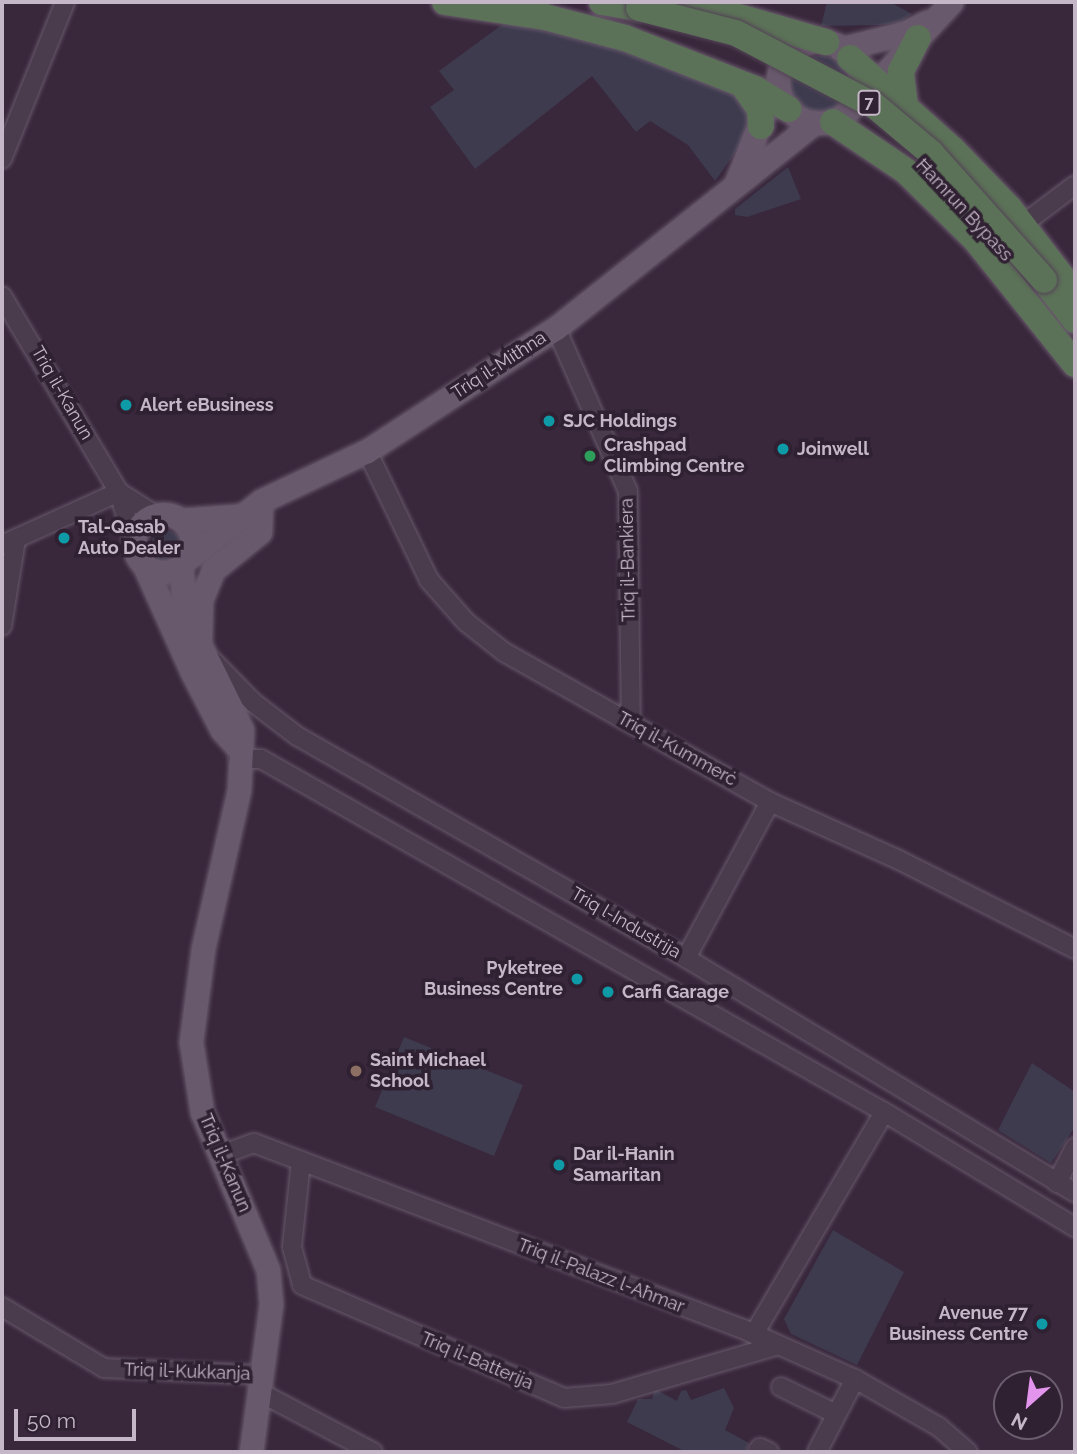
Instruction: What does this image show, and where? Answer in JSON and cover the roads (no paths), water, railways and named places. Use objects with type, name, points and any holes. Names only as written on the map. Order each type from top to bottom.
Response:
[{"type":"highway","points":[[445,2],[545,17],[625,38],[738,81],[779,103]]},
{"type":"highway","name":"Ħamrun Bypass","points":[[516,2],[637,15]]},
{"type":"highway","name":"Ħamrun Bypass","points":[[602,2],[731,47],[815,86],[869,120],[923,162],[1075,320]]},
{"type":"highway","points":[[687,2],[839,50],[905,106],[1022,225],[1075,294]]},
{"type":"highway","points":[[905,106],[901,71],[926,28]]},
{"type":"highway","points":[[738,81],[752,93],[760,109],[761,126]]},
{"type":"highway","points":[[834,118],[906,171],[976,240],[1075,364]]},
{"type":"highway","name":"Ħamrun Bypass","points":[[1040,285],[1075,340]]},
{"type":"main road","name":"Triq il-Mitħna","points":[[184,562],[366,451],[556,328],[734,188],[834,118],[876,83],[951,2]]},
{"type":"main road","name":"Triq il-Mitħna","points":[[734,188],[761,126],[779,103],[778,68],[797,46],[839,50],[926,28]]},
{"type":"main road","points":[[779,103],[834,118],[861,76],[839,50]]},
{"type":"main road","points":[[144,565],[167,572],[184,562],[192,545],[190,531],[181,520],[155,515],[137,529],[134,544],[198,684],[238,754]]},
{"type":"main road","name":"Triq il-Mitħna","points":[[181,520],[257,516]]},
{"type":"main road","points":[[202,646],[201,600],[213,570],[257,516]]},
{"type":"main road","name":"Triq il-Kanun","points":[[184,562],[180,596],[242,730],[238,754],[239,790],[203,949],[191,1042],[202,1112],[218,1156],[268,1270],[271,1304],[251,1452]]},
{"type":"street","points":[[2,159],[62,4]]},
{"type":"street","points":[[1022,225],[1075,185]]},
{"type":"street","name":"Triq il-Kanun","points":[[2,296],[118,492],[134,544]]},
{"type":"street","name":"Triq il-Bankiera","points":[[556,328],[628,491],[631,723]]},
{"type":"street","name":"Triq il-Kummerċ","points":[[366,451],[429,580],[466,622],[504,652],[770,802],[899,860],[1075,949]]},
{"type":"street","points":[[2,626],[9,542],[118,492]]},
{"type":"street","name":"Triq il-Kanun","points":[[118,492],[155,515]]},
{"type":"street","name":"Triq l-Industrija","points":[[202,646],[254,703],[297,736],[686,958],[1075,1195]]},
{"type":"street","points":[[238,754],[261,759],[884,1112],[1075,1227]]},
{"type":"street","points":[[686,958],[770,802]]},
{"type":"street","points":[[754,1334],[884,1112]]},
{"type":"street","name":"Triq il-Palazz l-Aħmar","points":[[218,1156],[254,1143],[754,1334],[855,1379],[939,1427],[968,1452]]},
{"type":"street","points":[[1057,1182],[1075,1147]]},
{"type":"street","name":"Triq il-Batterija","points":[[301,1161],[292,1247],[302,1285],[564,1398],[612,1394],[778,1345]]},
{"type":"street","name":"Triq il-Kukkanja","points":[[2,1307],[104,1368],[262,1384]]},
{"type":"street","points":[[817,1452],[855,1379]]},
{"type":"street","points":[[262,1384],[373,1452]]},
{"type":"street","points":[[781,1387],[836,1414]]},
{"type":"street","points":[[757,1452],[760,1448],[769,1452]]},
{"type":"place","name":"Alert eBusiness","points":[[126,405]]},
{"type":"place","name":"SJC Holdings","points":[[549,421]]},
{"type":"place","name":"Joinwell","points":[[783,449]]},
{"type":"place","name":"Crashpad Climbing Centre","points":[[590,456]]},
{"type":"place","name":"Tal-Qasab Auto Dealer","points":[[64,538]]},
{"type":"place","name":"Pyketree Business Centre","points":[[577,979]]},
{"type":"place","name":"Carfi Garage","points":[[608,992]]},
{"type":"place","name":"Saint Michael School","points":[[356,1071]]},
{"type":"place","name":"Dar il-Ħanin Samaritan","points":[[559,1165]]},
{"type":"place","name":"Avenue 77 Business Centre","points":[[1042,1324]]}]
